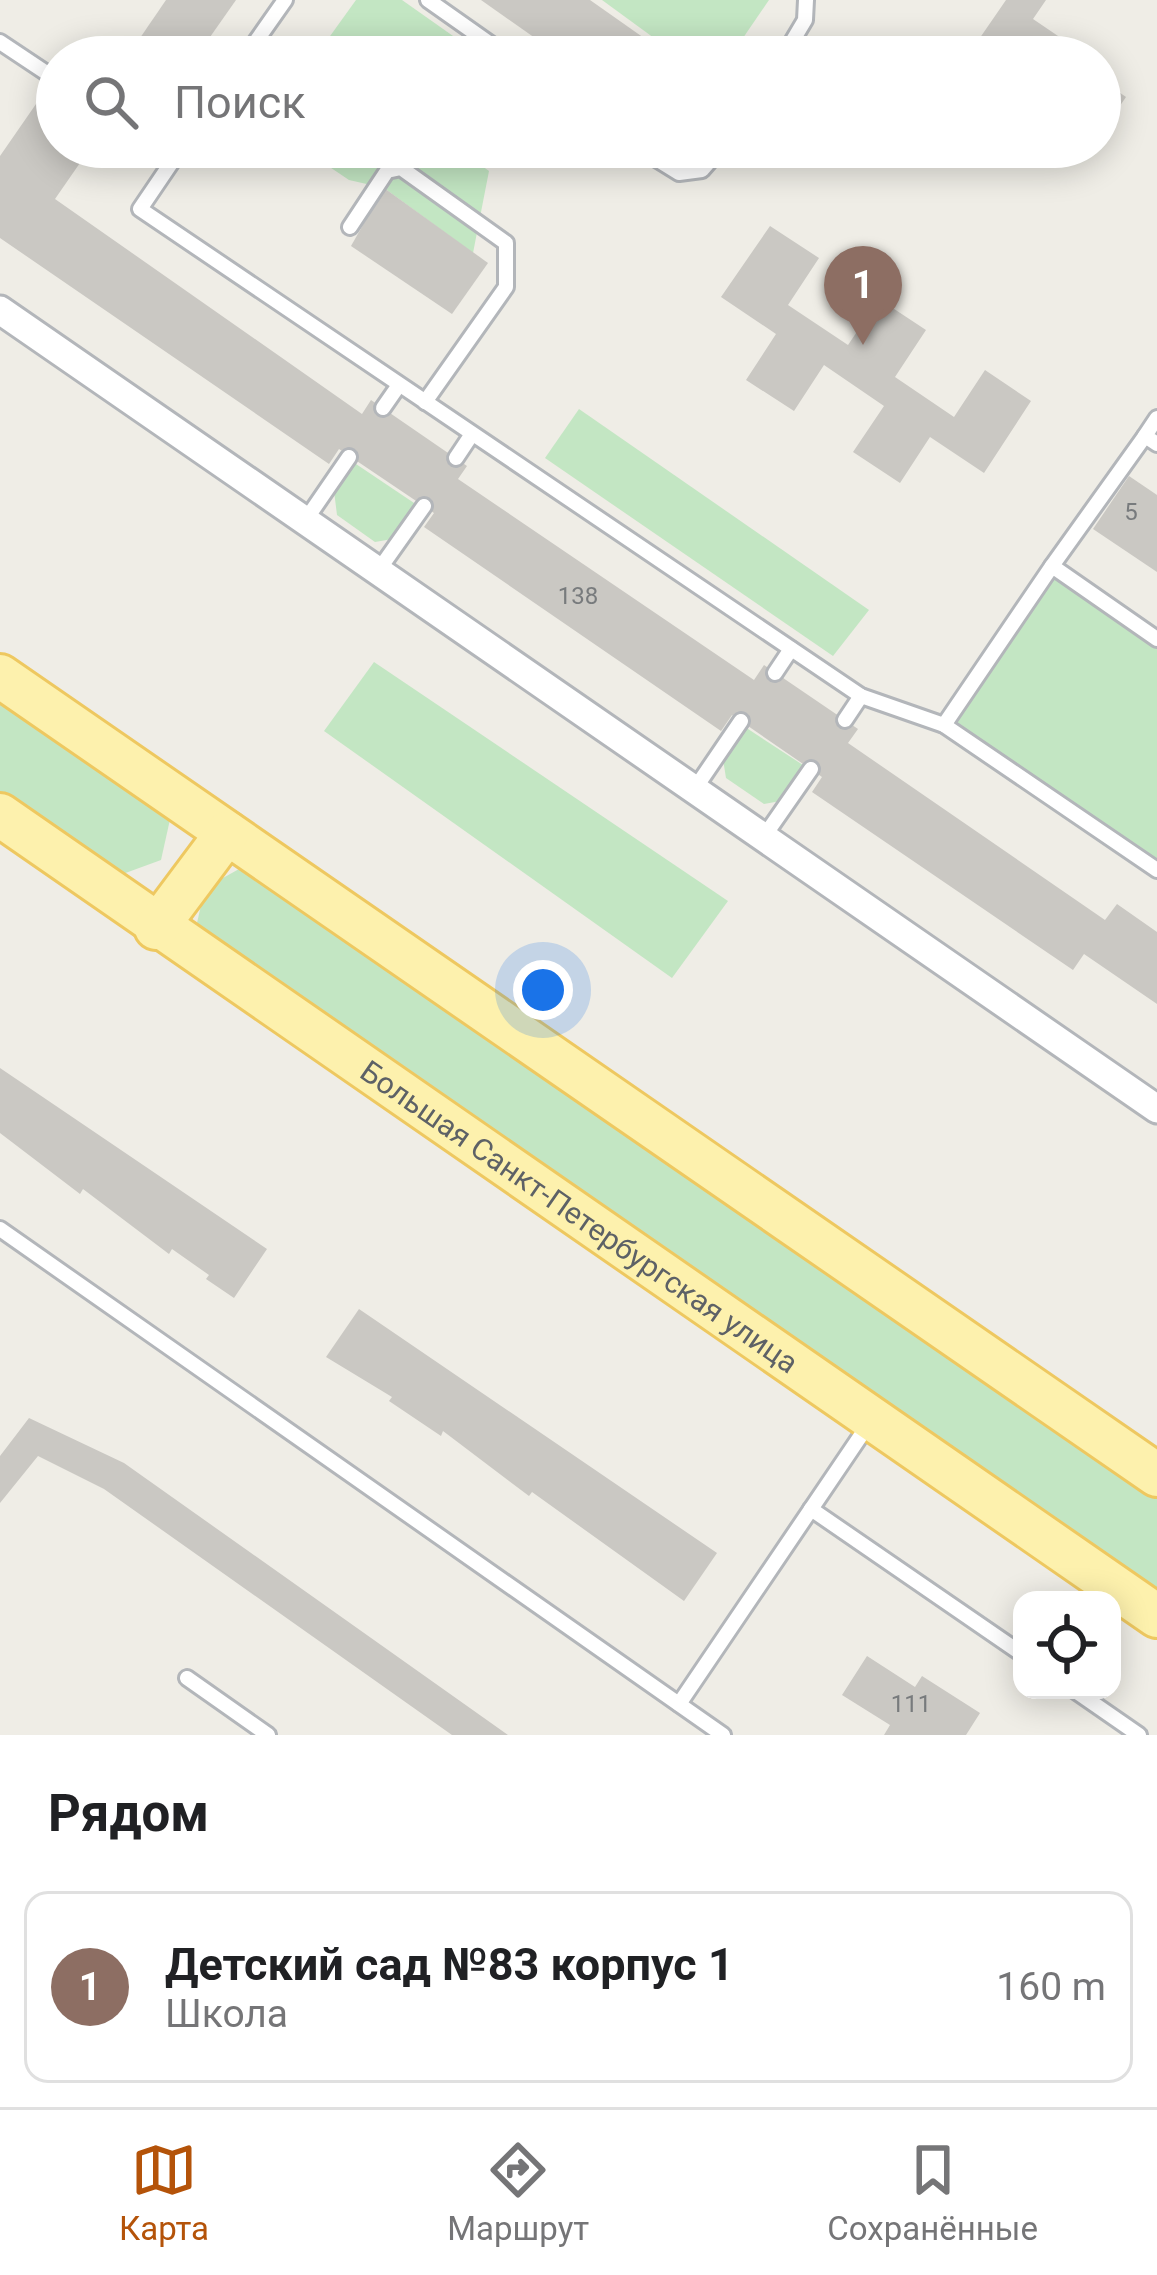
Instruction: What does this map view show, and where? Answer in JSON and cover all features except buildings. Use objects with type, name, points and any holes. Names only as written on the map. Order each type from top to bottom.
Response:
[{"type":"main road","points":[[0,676],[1157,1475]]},
{"type":"main road","name":"Большая Санкт-Петербургская улица","points":[[0,815],[156,928],[1157,1616]]},
{"type":"main road","points":[[156,928],[227,833]]},
{"type":"street","points":[[0,310],[1157,1109]]},
{"type":"lane","points":[[260,36],[285,0]]},
{"type":"lane","points":[[428,0],[479,36]]},
{"type":"lane","points":[[796,36],[805,20],[806,0]]},
{"type":"lane","points":[[0,42],[36,66]]},
{"type":"lane","points":[[168,168],[140,209],[861,696],[944,725],[1157,870]]},
{"type":"lane","points":[[350,227],[388,171],[400,168],[506,243],[506,287],[425,402]]},
{"type":"lane","points":[[671,168],[679,173],[704,168]]},
{"type":"lane","points":[[382,408],[399,385]]},
{"type":"lane","points":[[944,725],[1052,566],[1151,440],[1157,418]]},
{"type":"lane","points":[[456,458],[472,434]]},
{"type":"lane","points":[[305,521],[349,457]]},
{"type":"lane","points":[[378,571],[424,506]]},
{"type":"lane","points":[[1052,566],[1157,638]]},
{"type":"lane","points":[[775,673],[790,649]]},
{"type":"lane","points":[[845,720],[861,696]]},
{"type":"lane","points":[[694,790],[741,722]]},
{"type":"lane","points":[[763,838],[811,769]]},
{"type":"lane","points":[[0,1229],[723,1735]]},
{"type":"lane","points":[[679,1704],[871,1420]]},
{"type":"lane","points":[[811,1509],[1013,1648]]},
{"type":"lane","points":[[187,1678],[268,1735]]},
{"type":"lane","points":[[1087,1699],[1139,1735]]},
{"type":"green space","points":[[356,0],[402,0],[453,36],[330,36]]},
{"type":"green space","points":[[602,0],[769,0],[744,36],[651,36]]},
{"type":"green space","points":[[331,168],[485,168],[489,171],[473,253],[384,188],[349,180]]},
{"type":"green space","points":[[579,409],[869,610],[833,656],[545,458]]},
{"type":"green space","points":[[353,462],[420,507],[398,538],[375,542],[337,515],[334,491]]},
{"type":"green space","points":[[1052,566],[1157,639],[1157,870],[944,725]]},
{"type":"green space","points":[[374,662],[728,901],[672,978],[324,731]]},
{"type":"green space","points":[[0,696],[171,815],[161,860],[120,875],[0,791]]},
{"type":"green space","points":[[742,725],[809,769],[786,800],[764,804],[726,778],[722,753]]},
{"type":"green space","points":[[248,864],[1157,1495],[1157,1595],[194,936],[205,888]]},
{"type":"place","name":"Детский сад №83 корпус 1","points":[[863,345]]}]
